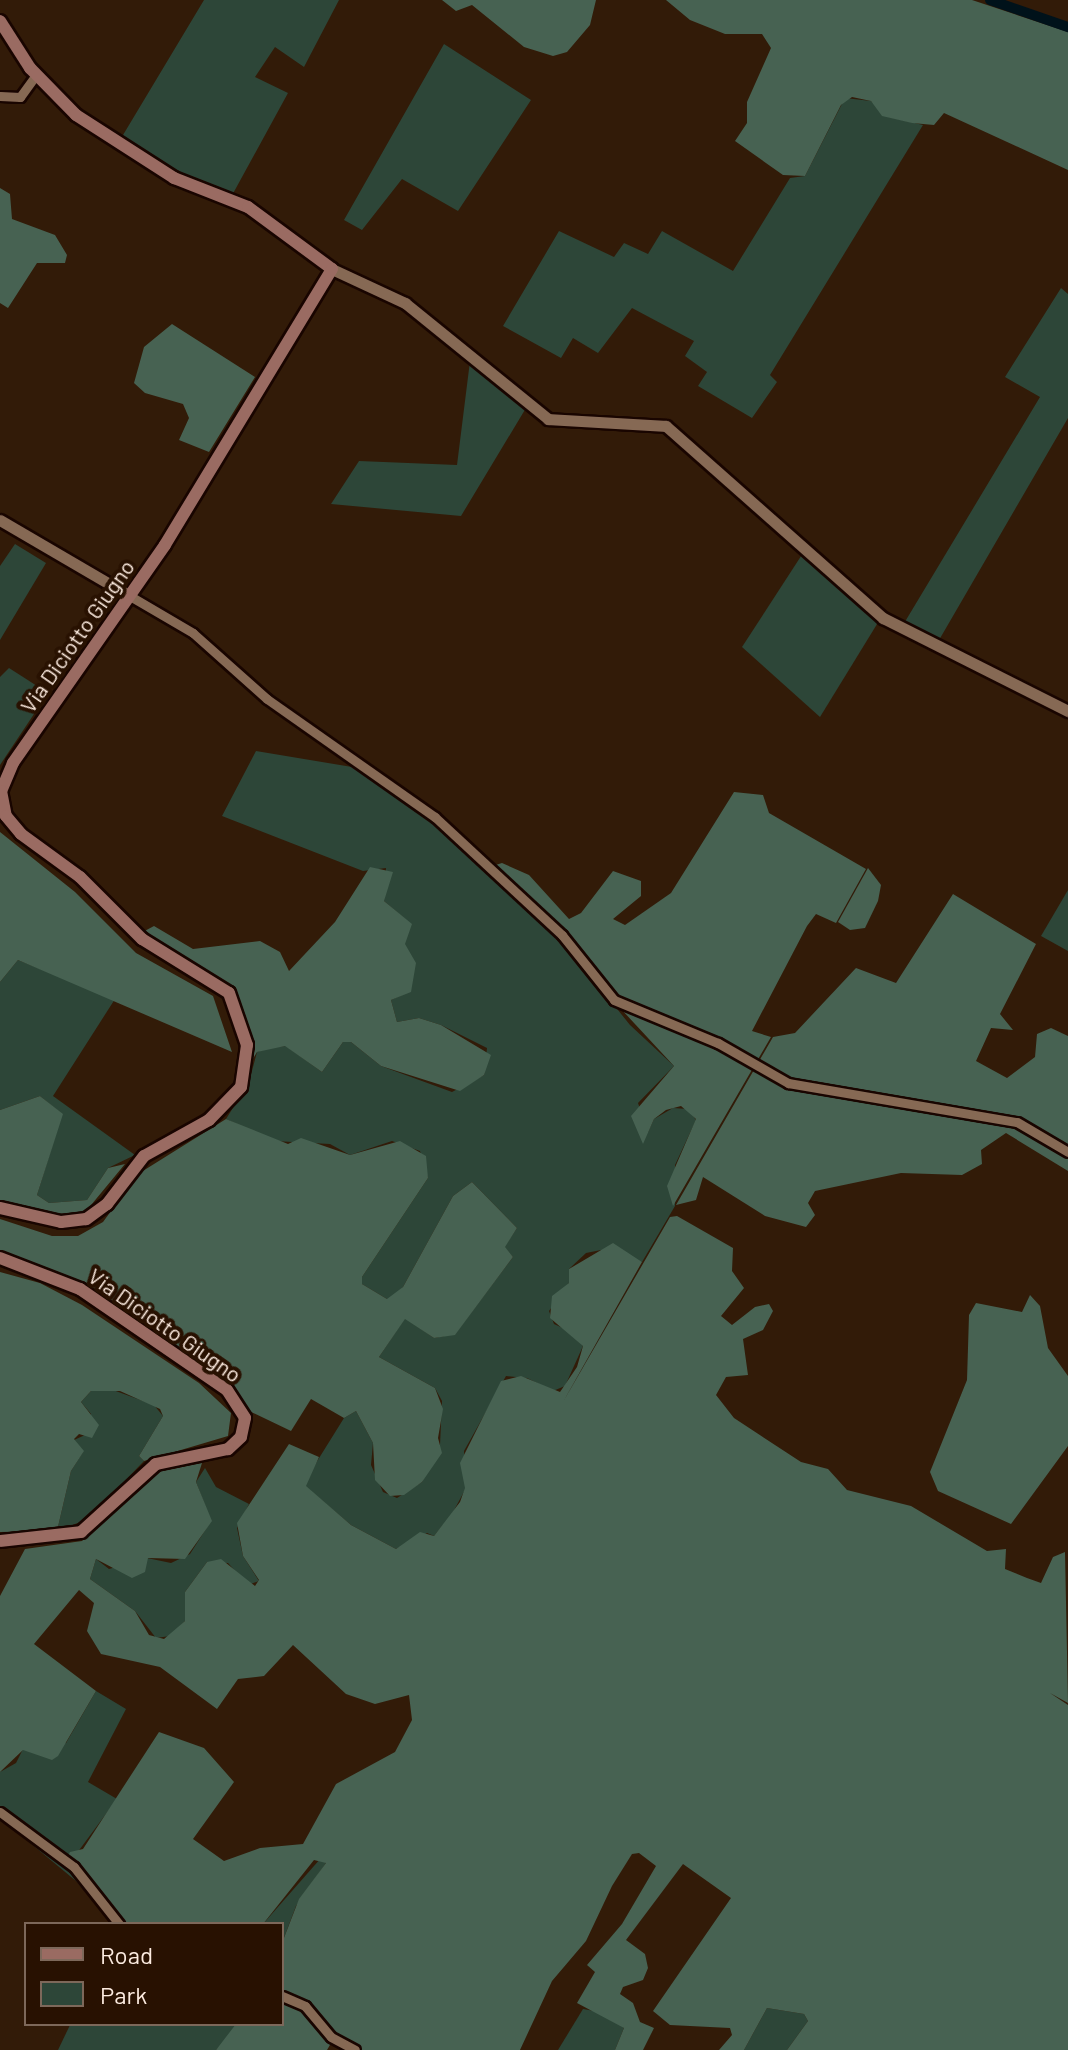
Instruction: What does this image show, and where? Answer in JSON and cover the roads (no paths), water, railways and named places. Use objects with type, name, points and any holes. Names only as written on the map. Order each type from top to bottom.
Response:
[{"type":"main road","points":[[0,21],[36,75],[100,133],[197,189],[248,207],[332,269]]},
{"type":"main road","name":"Via Diciotto Giugno","points":[[0,1208],[61,1222],[86,1219],[107,1204],[144,1156],[228,1106],[245,1074],[245,1031],[229,993],[125,926],[80,877],[21,834],[2,805],[6,774],[130,596],[332,269]]},
{"type":"main road","name":"Via Diciotto Giugno","points":[[0,1258],[80,1289],[227,1390],[245,1418],[241,1437],[228,1449],[156,1464],[81,1532],[0,1541]]},
{"type":"street","points":[[0,96],[20,97],[36,75]]},
{"type":"street","points":[[332,269],[405,303],[548,419],[666,426],[890,624],[1068,711]]},
{"type":"street","points":[[0,520],[193,633],[267,699],[435,817],[562,935],[614,1000],[718,1043],[788,1083],[1017,1122],[1068,1152]]},
{"type":"street","points":[[0,1812],[74,1867],[117,1922]]},
{"type":"street","points":[[284,1997],[305,2006],[331,2037],[355,2050]]},
{"type":"waterway","points":[[990,0],[1068,27]]}]
